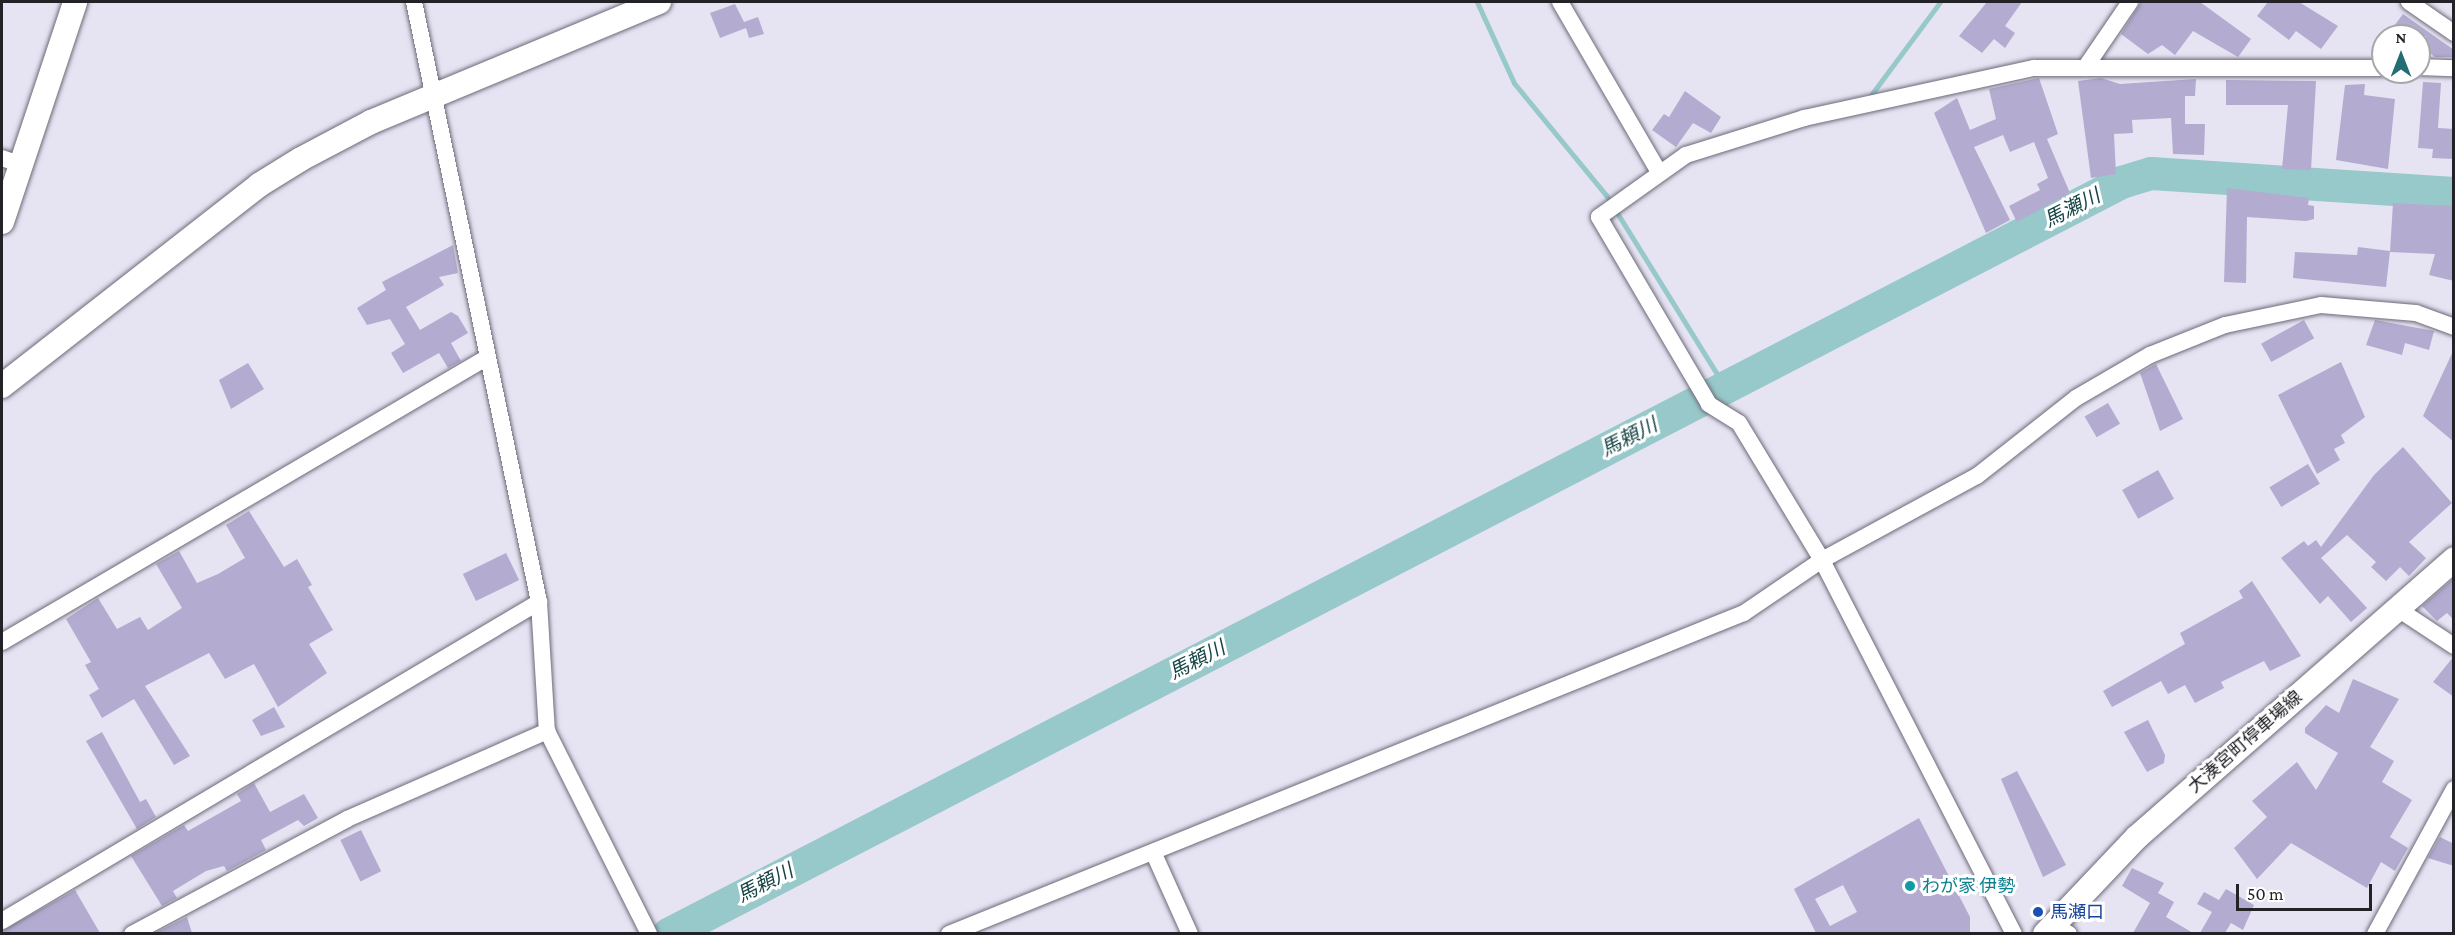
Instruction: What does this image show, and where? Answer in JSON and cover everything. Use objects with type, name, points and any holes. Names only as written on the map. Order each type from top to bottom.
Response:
[{"type":"street","points":[[2,222],[11,162],[75,2]]},
{"type":"street","points":[[414,2],[539,602],[547,731],[649,933]]},
{"type":"street","points":[[2,386],[259,185],[337,140],[433,96],[659,2]]},
{"type":"street","points":[[1560,2],[1659,172]]},
{"type":"street","points":[[2085,68],[2130,2]]},
{"type":"street","points":[[2409,2],[2454,33]]},
{"type":"street","points":[[2431,67],[2454,68]]},
{"type":"street","points":[[2014,933],[1822,560],[1739,423],[1709,404],[1599,217],[1659,172],[1686,155],[1804,118],[2034,68],[2371,68]]},
{"type":"street","points":[[949,933],[1154,855],[1663,650],[1744,613],[1822,560],[1977,476],[2076,398],[2150,355],[2225,326],[2320,305],[2416,313],[2454,327]]},
{"type":"street","points":[[2,642],[488,357]]},
{"type":"street","name":"大湊宮町停車場線","points":[[2056,931],[2137,837],[2454,559]]},
{"type":"street","points":[[2,921],[539,602]]},
{"type":"street","points":[[2398,609],[2454,646]]},
{"type":"street","points":[[132,933],[151,929],[347,819],[547,731]]},
{"type":"street","points":[[2374,933],[2454,789]]},
{"type":"street","points":[[1154,855],[1190,933]]},
{"type":"building","points":[[1987,2],[2022,2],[2005,26],[2015,33],[2005,48],[1994,39],[1982,53],[1959,36]]},
{"type":"building","points":[[2141,2],[2200,2],[2251,39],[2238,57],[2193,31],[2175,55],[2162,45],[2148,54],[2121,34]]},
{"type":"building","points":[[2268,2],[2299,2],[2338,26],[2321,49],[2296,31],[2289,40],[2257,16]]},
{"type":"building","points":[[735,4],[744,22],[758,17],[764,34],[749,38],[746,28],[720,38],[710,13]]},
{"type":"building","points":[[2403,14],[2417,24],[2396,24]]},
{"type":"building","points":[[2431,34],[2454,50],[2454,57],[2435,57],[2431,54]]},
{"type":"building","points":[[2039,78],[2058,134],[2047,139],[2070,193],[2017,222],[2009,206],[2040,190],[2037,184],[2048,178],[2034,142],[2010,152],[2003,135],[1974,147],[2010,220],[1986,233],[1934,113],[1957,98],[1970,130],[1996,119],[1989,89]]},
{"type":"building","points":[[2101,78],[2120,84],[2196,79],[2195,96],[2185,96],[2185,124],[2205,124],[2204,155],[2173,154],[2171,118],[2132,120],[2133,133],[2114,134],[2116,174],[2091,178],[2078,81]]},
{"type":"building","points":[[2226,80],[2316,81],[2311,170],[2282,169],[2288,105],[2226,105]]},
{"type":"building","points":[[2441,83],[2438,128],[2454,129],[2454,159],[2432,158],[2433,149],[2418,148],[2423,84]]},
{"type":"building","points":[[2365,84],[2364,95],[2395,99],[2388,169],[2336,160],[2345,85]]},
{"type":"building","points":[[1685,91],[1721,117],[1711,133],[1693,123],[1676,147],[1652,130],[1664,114],[1669,117]]},
{"type":"building","points":[[2227,188],[2309,198],[2308,205],[2314,206],[2314,219],[2306,221],[2247,217],[2246,283],[2224,282]]},
{"type":"building","points":[[2393,203],[2454,206],[2454,281],[2429,275],[2435,254],[2390,252]]},
{"type":"building","points":[[453,245],[458,273],[439,277],[444,285],[406,307],[420,330],[451,312],[458,316],[468,333],[451,343],[461,361],[448,368],[439,353],[403,373],[391,353],[405,344],[390,319],[367,325],[357,308],[386,290],[382,282]]},
{"type":"building","points":[[2358,247],[2390,251],[2386,287],[2293,278],[2295,252],[2357,255]]},
{"type":"building","points":[[2304,320],[2314,338],[2271,362],[2261,344]]},
{"type":"building","points":[[2375,320],[2434,331],[2429,350],[2405,343],[2402,355],[2366,345]]},
{"type":"building","points":[[2454,349],[2454,442],[2423,416]]},
{"type":"building","points":[[2341,362],[2365,417],[2341,435],[2345,443],[2334,449],[2340,460],[2317,474],[2278,395]]},
{"type":"building","points":[[248,363],[264,389],[231,409],[219,380]]},
{"type":"building","points":[[2156,364],[2183,419],[2160,431],[2140,373]]},
{"type":"building","points":[[2108,403],[2120,424],[2097,437],[2085,416]]},
{"type":"building","points":[[2403,447],[2452,503],[2409,542],[2426,558],[2409,576],[2400,567],[2386,581],[2371,567],[2376,562],[2347,535],[2321,558],[2367,608],[2351,622],[2328,596],[2320,604],[2281,558],[2304,541],[2308,546],[2316,540],[2321,547],[2374,475]]},
{"type":"building","points":[[2308,464],[2320,484],[2281,507],[2269,487]]},
{"type":"building","points":[[2158,470],[2174,499],[2138,519],[2122,490]]},
{"type":"building","points":[[249,511],[284,567],[297,559],[312,585],[308,587],[333,630],[309,644],[327,673],[278,707],[254,664],[225,679],[209,653],[145,686],[190,756],[174,765],[134,699],[102,718],[89,695],[99,689],[85,665],[91,662],[66,619],[98,598],[117,629],[140,617],[148,630],[182,608],[156,564],[179,551],[197,583],[218,574],[245,558],[226,525]]},
{"type":"building","points":[[506,553],[519,580],[476,601],[463,574]]},
{"type":"building","points":[[2454,578],[2454,620],[2447,613],[2437,621],[2422,606]]},
{"type":"building","points":[[2252,581],[2301,656],[2270,671],[2264,661],[2221,682],[2224,688],[2195,703],[2185,685],[2168,694],[2161,681],[2112,707],[2103,691],[2185,644],[2180,633],[2243,598],[2239,591]]},
{"type":"building","points":[[2454,656],[2454,697],[2433,682]]},
{"type":"building","points":[[2353,679],[2399,699],[2370,747],[2394,761],[2382,782],[2412,800],[2390,837],[2408,848],[2395,871],[2381,862],[2367,888],[2291,843],[2257,879],[2234,848],[2267,817],[2252,801],[2297,762],[2316,790],[2338,753],[2305,733],[2305,728],[2326,705],[2339,713]]},
{"type":"building","points":[[274,707],[285,727],[261,736],[252,720]]},
{"type":"building","points":[[2148,720],[2165,755],[2164,763],[2147,772],[2124,732]]},
{"type":"building","points":[[102,732],[140,802],[146,799],[156,817],[137,829],[86,741]]},
{"type":"building","points":[[2017,771],[2066,865],[2043,877],[2001,779]]},
{"type":"building","points":[[254,783],[270,812],[304,794],[318,818],[304,826],[298,820],[261,840],[266,850],[227,871],[224,866],[206,871],[173,891],[177,898],[162,906],[131,856],[184,825],[188,831],[241,801],[237,794]]},
{"type":"building","name":"わが家 伊勢","points":[[1919,818],[1970,917],[1970,933],[1816,933],[1794,889]],"holes":[[[1843,885],[1857,912],[1830,926],[1815,899]]]},
{"type":"building","points":[[361,830],[381,871],[360,881],[340,840]]},
{"type":"building","points":[[2440,837],[2454,844],[2454,866],[2428,858]]},
{"type":"building","points":[[2132,868],[2164,883],[2158,893],[2174,902],[2166,917],[2193,933],[2133,933],[2150,903],[2122,886]]},
{"type":"building","points":[[2226,889],[2254,905],[2243,930],[2231,923],[2225,933],[2200,933],[2212,912],[2197,904],[2204,892],[2219,900]]},
{"type":"building","points":[[75,890],[100,933],[2,933],[2,931]]},
{"type":"building","points":[[187,917],[192,933],[155,933]]},
{"type":"waterway","points":[[1477,2],[1514,83],[1606,195],[1725,387]]},
{"type":"waterway","points":[[1871,95],[1940,2]]},
{"type":"waterway","name":"馬頼川","points":[[668,934],[2121,182],[2151,173],[2454,193]]},
{"type":"place","name":"わが家 伊勢","points":[[1910,886]]},
{"type":"place","name":"馬瀬口","points":[[2038,912]]},
{"type":"water label","name":"馬瀬川","points":[[2072,208]]}]
